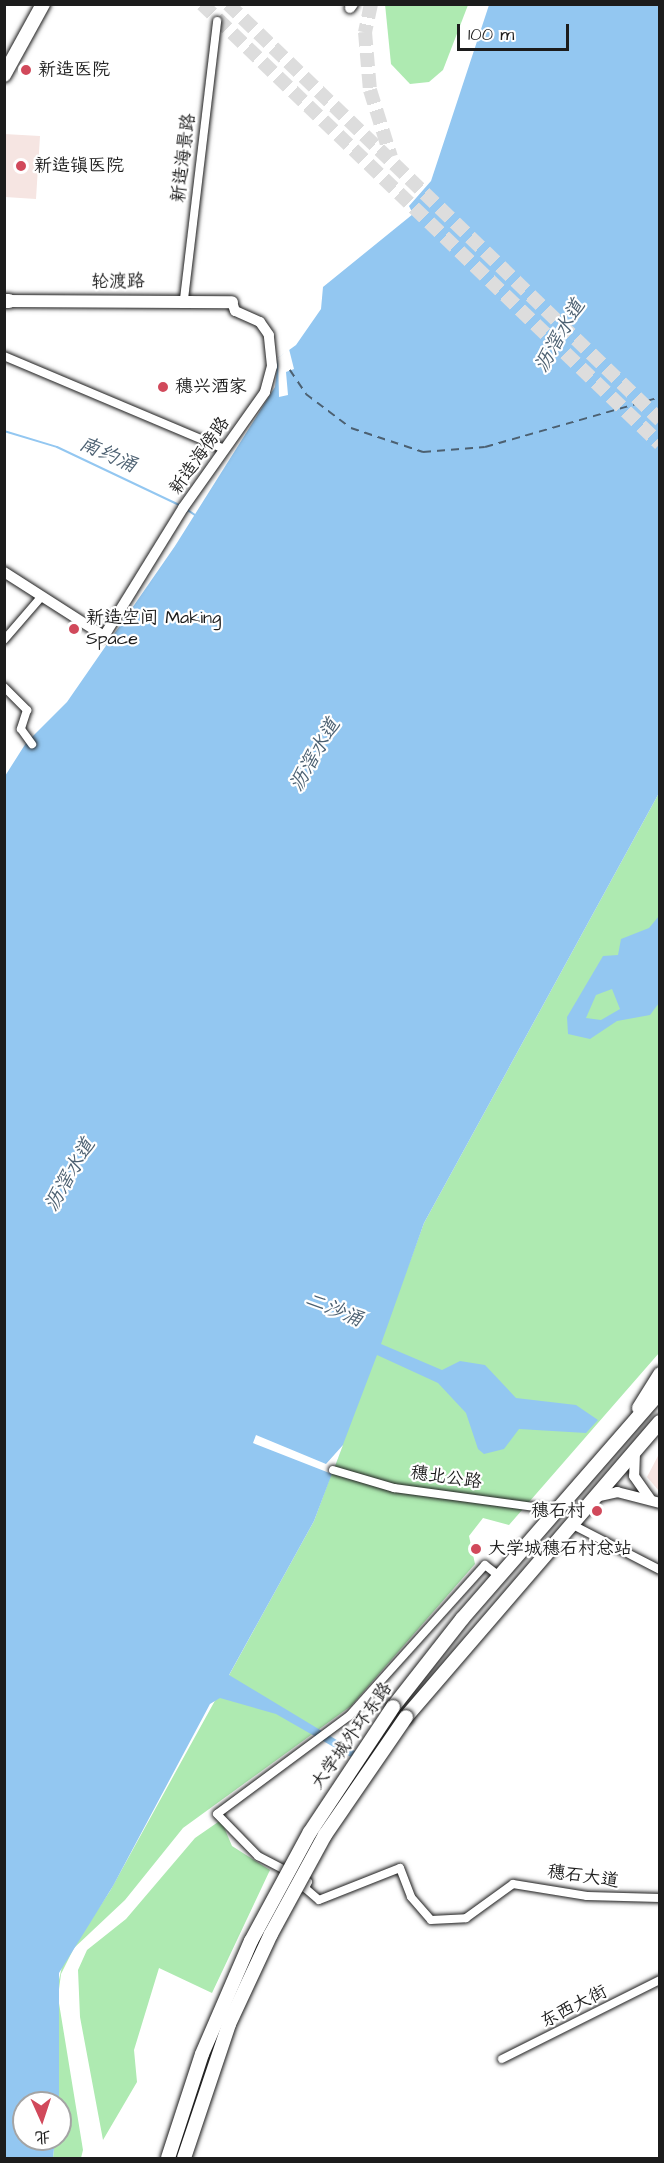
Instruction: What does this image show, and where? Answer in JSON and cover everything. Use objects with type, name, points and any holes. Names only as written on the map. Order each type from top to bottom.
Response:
[{"type":"main road","points":[[5,73],[43,4]]},
{"type":"main road","name":"轮渡路","points":[[6,301],[184,299],[232,302]]},
{"type":"main road","points":[[630,1426],[660,1374]]},
{"type":"main road","name":"大学城外环东路","points":[[168,2158],[202,2054],[251,1941],[310,1832],[393,1707],[499,1576],[660,1392]]},
{"type":"main road","name":"大学城外环东路","points":[[184,2158],[222,2043],[271,1934],[330,1827],[406,1717],[660,1422]]},
{"type":"street","name":"新造海景路","points":[[184,299],[217,21]]},
{"type":"street","name":"新造海傍路","points":[[42,596],[104,636],[186,504],[265,392],[272,366],[267,329],[235,311],[232,302]]},
{"type":"street","points":[[4,356],[224,449]]},
{"type":"street","points":[[4,572],[42,596],[4,640]]},
{"type":"street","points":[[4,687],[27,710],[21,729],[32,744]]},
{"type":"street","points":[[636,1449],[634,1476],[655,1501]]},
{"type":"street","name":"穗北公路","points":[[333,1470],[394,1488],[556,1510]]},
{"type":"street","points":[[591,1500],[617,1492],[655,1501]]},
{"type":"street","points":[[570,1524],[660,1570]]},
{"type":"street","name":"穗石大道","points":[[499,1576],[485,1565],[355,1711],[217,1814],[255,1853],[308,1882],[305,1888],[319,1900],[400,1868],[411,1897],[431,1920],[470,1916],[503,1886],[637,1900],[660,1898]]},
{"type":"street","name":"东西大街","points":[[502,2059],[660,1980]]},
{"type":"shaded area","name":"新造镇医院","points":[[4,134],[40,136],[36,199],[5,197]]},
{"type":"shaded area","points":[[659,1454],[659,1491],[647,1477]]},
{"type":"green space","points":[[385,4],[468,5],[443,70],[429,82],[410,84],[391,64]]},
{"type":"green space","points":[[659,793],[659,1353],[509,1525],[483,1518],[469,1536],[475,1564],[351,1706],[183,1828],[125,1900],[74,1948],[61,1974],[58,1997],[83,2150],[81,2158],[53,2158],[54,2151],[72,2151],[72,2091],[59,2091],[56,1993],[63,1962],[110,1891],[314,1521],[424,1223]]},
{"type":"green space","points":[[221,1820],[232,1846],[270,1870],[212,1993],[159,1968],[134,2050],[137,2082],[103,2140],[80,2017],[78,1970],[87,1950],[126,1919],[195,1838]]},
{"type":"water","points":[[489,5],[659,5],[659,793],[424,1223],[381,1344],[442,1370],[460,1361],[485,1365],[516,1398],[576,1405],[598,1420],[586,1433],[519,1429],[504,1449],[484,1454],[478,1449],[466,1413],[438,1383],[377,1355],[314,1521],[229,1675],[355,1751],[351,1757],[276,1714],[220,1698],[210,1704],[113,1886],[59,1973],[59,2091],[12,2091],[12,2151],[54,2151],[53,2158],[5,2158],[5,776],[26,743],[67,702],[175,546],[275,387],[278,358],[296,345],[321,309],[323,287],[413,214],[409,206],[431,181]]},
{"type":"water","points":[[659,916],[659,1003],[650,1015],[617,1021],[590,1039],[568,1034],[567,1017],[603,956],[618,955],[621,939],[649,928]],"holes":[[[612,989],[620,1009],[601,1020],[586,1018],[596,995]]]},
{"type":"pier","points":[[289,349],[294,369],[286,372],[288,395],[279,397],[278,358]]},
{"type":"pier","points":[[256,1435],[326,1464],[343,1445],[332,1474],[253,1443]]},
{"type":"waterway","name":"南约涌","points":[[4,431],[57,447],[181,506]]},
{"type":"waterway","name":"南约涌","points":[[186,509],[195,515]]},
{"type":"ferry route","points":[[290,370],[306,394],[351,428],[423,452],[485,447],[660,397]]},
{"type":"tunnel","points":[[202,4],[660,444]]},
{"type":"tunnel","points":[[228,4],[660,420]]},
{"type":"tunnel","points":[[371,4],[365,32],[370,90],[391,157]]},
{"type":"place","name":"新造医院","points":[[26,70]]},
{"type":"place","name":"新造镇医院","points":[[21,166]]},
{"type":"place","name":"穗兴酒家","points":[[163,387]]},
{"type":"place","name":"新造空间 Making Space","points":[[74,629]]},
{"type":"place","name":"穗石村","points":[[597,1511]]},
{"type":"place","name":"大学城穗石村总站","points":[[476,1549]]},
{"type":"water label","name":"沥滘水道","points":[[560,336]]},
{"type":"water label","name":"沥滘水道","points":[[315,755]]},
{"type":"water label","name":"沥滘水道","points":[[70,1175]]},
{"type":"water label","name":"二沙涌","points":[[334,1310]]}]
